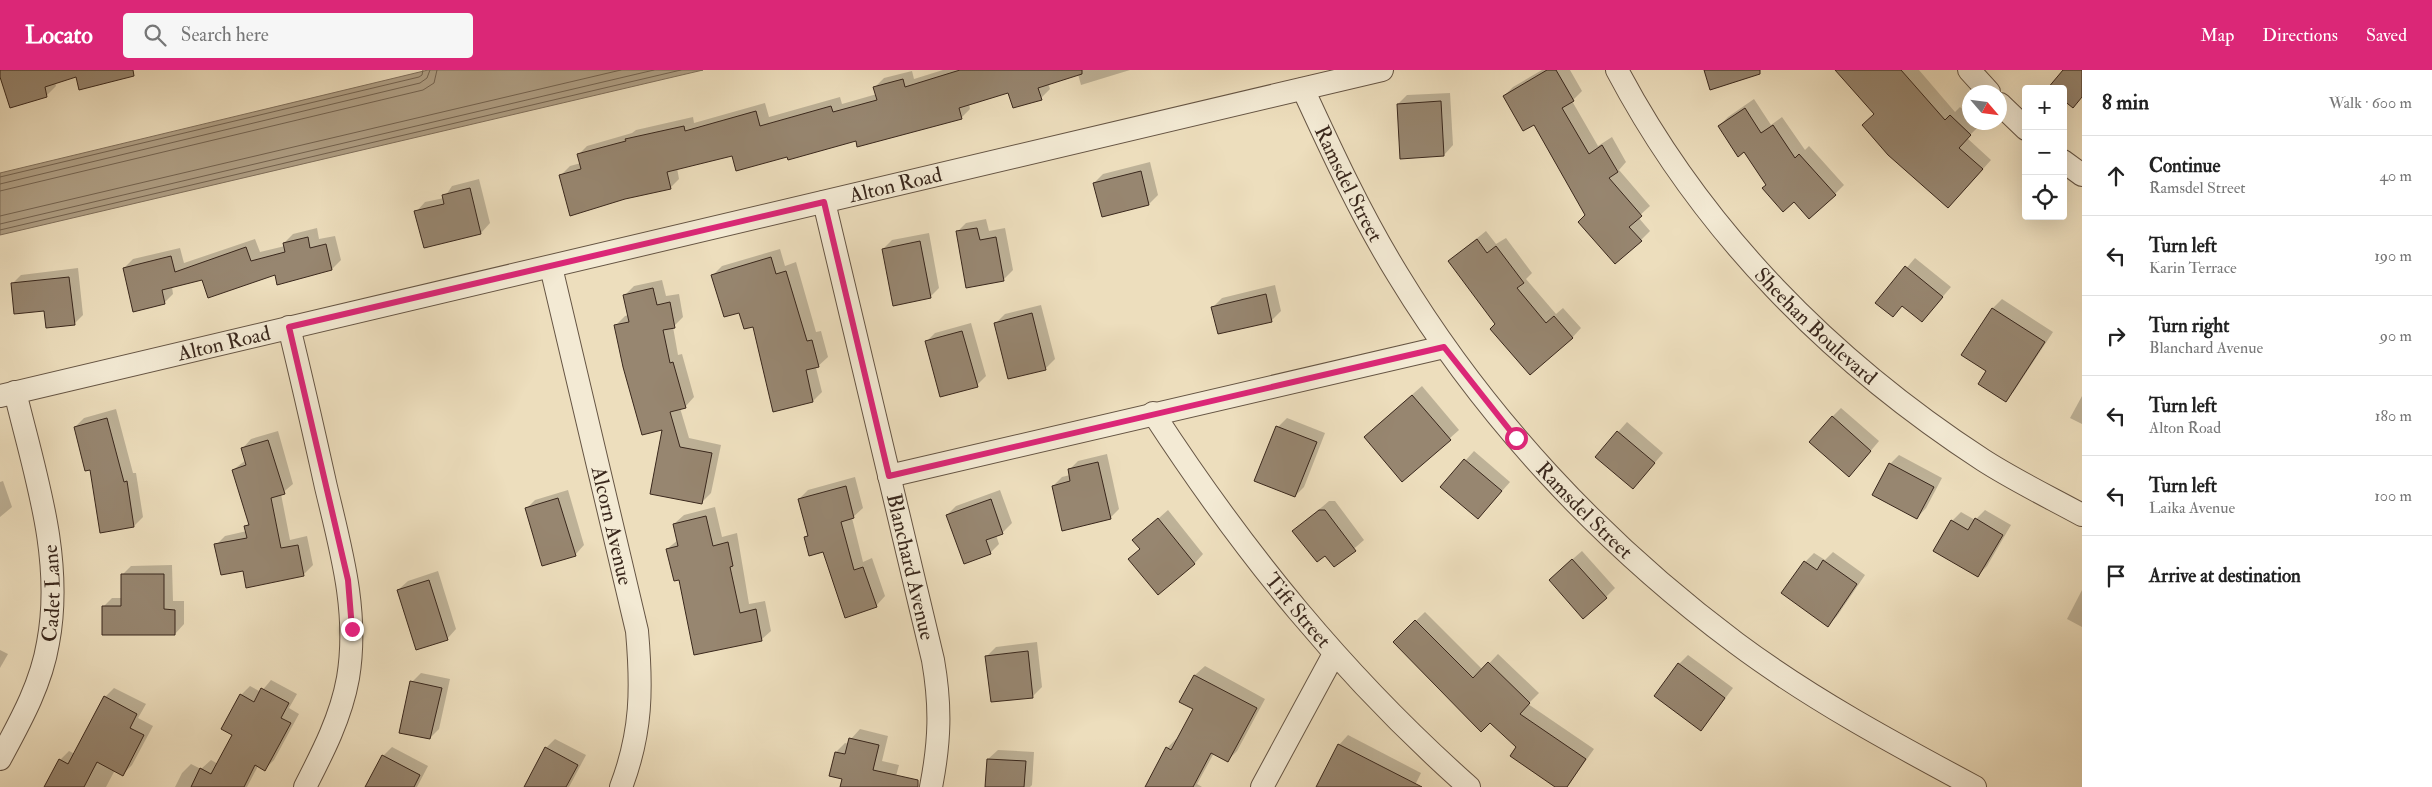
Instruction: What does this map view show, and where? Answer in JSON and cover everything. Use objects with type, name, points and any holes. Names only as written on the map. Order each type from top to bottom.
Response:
[{"type":"street","name":"Alton Road","points":[[8,394],[1382,70]]},
{"type":"street","name":"Sheehan Boulevard","points":[[1617,70],[1672,163],[1716,221],[1763,276],[1813,328],[1868,377],[1925,421],[1985,461],[2082,515]]},
{"type":"street","points":[[1969,70],[1983,85]]},
{"type":"street","name":"Ramsdel Street","points":[[1303,89],[1331,152],[1363,214],[1398,275],[1444,347],[1487,402],[1547,473],[1602,529],[1682,601],[1737,644],[1802,689],[1853,720],[1975,787]]},
{"type":"street","points":[[2007,111],[2022,125]]},
{"type":"street","points":[[2067,164],[2082,175]]},
{"type":"street","name":"Blanchard Avenue","points":[[824,202],[938,689],[939,748],[931,787]]},
{"type":"street","name":"Alcorn Avenue","points":[[551,267],[637,631],[642,680],[638,728],[629,766],[621,787]]},
{"type":"street","points":[[289,327],[348,580],[352,629],[348,678],[338,716],[323,752],[305,787]]},
{"type":"street","points":[[889,476],[1153,413],[1444,347]]},
{"type":"street","name":"Cadet Lane","points":[[0,759],[24,713],[39,676],[48,643],[54,595],[47,524],[8,394]]},
{"type":"street","name":"Tift Street","points":[[1153,413],[1232,530],[1284,596],[1334,654],[1392,716],[1468,787]]},
{"type":"street","points":[[1262,787],[1334,654]]},
{"type":"water","points":[[428,70],[703,70],[0,235],[0,173]]},
{"type":"building","points":[[0,70],[133,70],[134,76],[79,90],[76,77],[45,87],[47,97],[10,108],[0,77]]},
{"type":"building","points":[[960,70],[1082,70],[1082,74],[1038,88],[1042,100],[1013,108],[1008,93],[959,108],[962,119],[857,147],[856,141],[788,160],[787,157],[736,171],[732,156],[667,172],[671,189],[625,199],[570,216],[559,175],[581,169],[577,154],[626,141],[625,139],[684,126],[685,131],[756,111],[760,126],[831,106],[833,112],[877,100],[873,87],[903,79],[905,87]]},
{"type":"building","points":[[1547,70],[1556,70],[1574,101],[1562,108],[1589,154],[1602,145],[1618,172],[1609,178],[1642,216],[1629,227],[1642,241],[1615,264],[1578,222],[1585,215],[1534,125],[1523,131],[1503,96]]},
{"type":"building","points":[[1704,70],[1760,70],[1760,74],[1710,90]]},
{"type":"building","points":[[1835,70],[1901,70],[1945,120],[1950,115],[1962,126],[1962,130],[1966,130],[1971,135],[1959,148],[1983,169],[1948,208],[1888,155],[1862,125],[1874,114]]},
{"type":"building","points":[[2063,70],[2082,70],[2082,97],[2073,108],[2067,103],[2067,85],[2050,85]]},
{"type":"building","points":[[1441,101],[1444,156],[1400,159],[1397,104]]},
{"type":"building","points":[[1745,108],[1761,133],[1773,125],[1795,158],[1799,154],[1836,195],[1809,219],[1794,202],[1783,212],[1762,188],[1766,185],[1744,152],[1738,157],[1718,126]]},
{"type":"building","points":[[1141,171],[1149,205],[1102,217],[1093,183]]},
{"type":"building","points":[[470,188],[481,234],[424,248],[414,211],[444,204],[442,195]]},
{"type":"building","points":[[977,228],[980,240],[996,237],[1004,281],[966,288],[956,231]]},
{"type":"building","points":[[308,237],[310,248],[326,244],[332,270],[277,285],[275,275],[208,298],[202,280],[162,290],[165,304],[133,312],[123,268],[171,256],[175,272],[246,247],[251,261],[285,252],[283,243]]},
{"type":"building","points":[[1477,239],[1487,253],[1496,246],[1524,283],[1517,288],[1546,323],[1554,316],[1573,338],[1530,375],[1490,329],[1495,324],[1448,261]]},
{"type":"building","points":[[920,241],[931,298],[893,306],[882,249]]},
{"type":"building","points":[[771,257],[776,274],[786,271],[807,341],[812,340],[819,367],[806,370],[813,402],[773,412],[753,327],[744,329],[739,313],[724,317],[711,275]]},
{"type":"building","points":[[1905,266],[1943,297],[1922,322],[1902,306],[1893,317],[1875,303]]},
{"type":"building","points":[[69,277],[75,325],[46,328],[44,311],[14,314],[11,283]]},
{"type":"building","points":[[653,288],[657,305],[670,302],[675,328],[663,330],[670,363],[673,362],[686,408],[670,412],[680,447],[712,453],[702,504],[650,494],[662,430],[642,435],[623,367],[614,325],[629,322],[623,295]]},
{"type":"building","points":[[1266,294],[1272,322],[1218,334],[1211,307]]},
{"type":"building","points":[[1992,308],[2045,342],[2006,402],[1978,384],[1986,371],[1961,355]]},
{"type":"building","points":[[1032,313],[1046,370],[1008,379],[994,323]]},
{"type":"building","points":[[962,331],[978,387],[940,397],[925,341]]},
{"type":"building","points":[[1412,395],[1451,440],[1402,482],[1364,437]]},
{"type":"building","points":[[1832,416],[1871,451],[1849,477],[1809,442]]},
{"type":"building","points":[[107,418],[124,482],[127,481],[134,527],[100,533],[90,470],[85,471],[74,427]]},
{"type":"building","points":[[1276,426],[1317,442],[1295,497],[1254,481]]},
{"type":"building","points":[[1617,431],[1655,463],[1633,489],[1595,457]]},
{"type":"building","points":[[268,440],[285,494],[271,498],[281,548],[298,545],[304,576],[246,588],[243,571],[221,575],[214,544],[247,538],[244,526],[249,525],[232,470],[246,465],[241,448]]},
{"type":"building","points":[[1464,459],[1502,491],[1478,519],[1440,487]]},
{"type":"building","points":[[1098,462],[1111,519],[1062,531],[1052,486],[1070,481],[1068,469]]},
{"type":"building","points":[[1889,463],[1934,487],[1917,519],[1872,495]]},
{"type":"building","points":[[846,486],[854,518],[841,522],[854,570],[863,567],[877,607],[845,618],[823,552],[809,556],[804,537],[808,536],[798,499]]},
{"type":"building","points":[[558,498],[576,556],[542,566],[525,508]]},
{"type":"building","points":[[991,499],[1003,534],[986,540],[991,554],[964,564],[946,515]]},
{"type":"building","points":[[1319,510],[1325,510],[1356,551],[1334,567],[1325,556],[1317,562],[1292,531]]},
{"type":"building","points":[[706,516],[713,546],[728,542],[733,566],[730,567],[740,613],[756,609],[762,641],[694,655],[679,580],[674,581],[666,549],[678,546],[673,524]]},
{"type":"building","points":[[1158,518],[1195,564],[1158,595],[1128,559],[1140,549],[1132,540]]},
{"type":"building","points":[[1975,518],[2003,535],[1978,577],[1933,551],[1951,520],[1968,530]]},
{"type":"building","points":[[1572,559],[1607,598],[1583,619],[1549,580]]},
{"type":"building","points":[[1823,560],[1857,584],[1828,627],[1781,593],[1804,561],[1817,570]]},
{"type":"building","points":[[121,574],[164,574],[164,609],[175,610],[175,635],[102,635],[102,606],[121,606]]},
{"type":"building","points":[[429,580],[448,640],[416,650],[397,590]]},
{"type":"building","points":[[1415,620],[1473,678],[1488,662],[1530,703],[1520,714],[1586,759],[1567,787],[1555,787],[1510,756],[1516,747],[1490,723],[1481,732],[1393,642]]},
{"type":"building","points":[[1028,651],[1033,698],[991,702],[985,656]]},
{"type":"building","points":[[1678,663],[1725,698],[1701,731],[1654,696]]},
{"type":"building","points":[[1194,675],[1257,708],[1228,762],[1211,753],[1193,787],[1145,787],[1166,747],[1171,750],[1193,709],[1179,702]]},
{"type":"building","points":[[410,681],[442,688],[430,739],[399,733]]},
{"type":"building","points":[[261,688],[289,703],[281,718],[291,723],[265,771],[255,765],[244,787],[191,787],[200,768],[211,774],[232,735],[221,729],[240,694],[254,702]]},
{"type":"building","points":[[104,696],[137,714],[130,728],[144,735],[123,776],[97,762],[84,787],[44,787],[59,759],[68,764]]},
{"type":"building","points":[[849,738],[879,745],[873,770],[918,780],[918,787],[840,787],[842,779],[829,776],[835,752],[845,754]]},
{"type":"building","points":[[1338,744],[1422,787],[1316,787]]},
{"type":"building","points":[[545,747],[578,765],[566,787],[524,787]]},
{"type":"building","points":[[382,755],[420,775],[414,787],[365,787]]},
{"type":"building","points":[[987,759],[1026,761],[1024,787],[985,787]]},
{"type":"route","points":[[352,629],[348,580],[289,327],[824,202],[889,476],[1153,413],[1444,347],[1516,438]]}]
